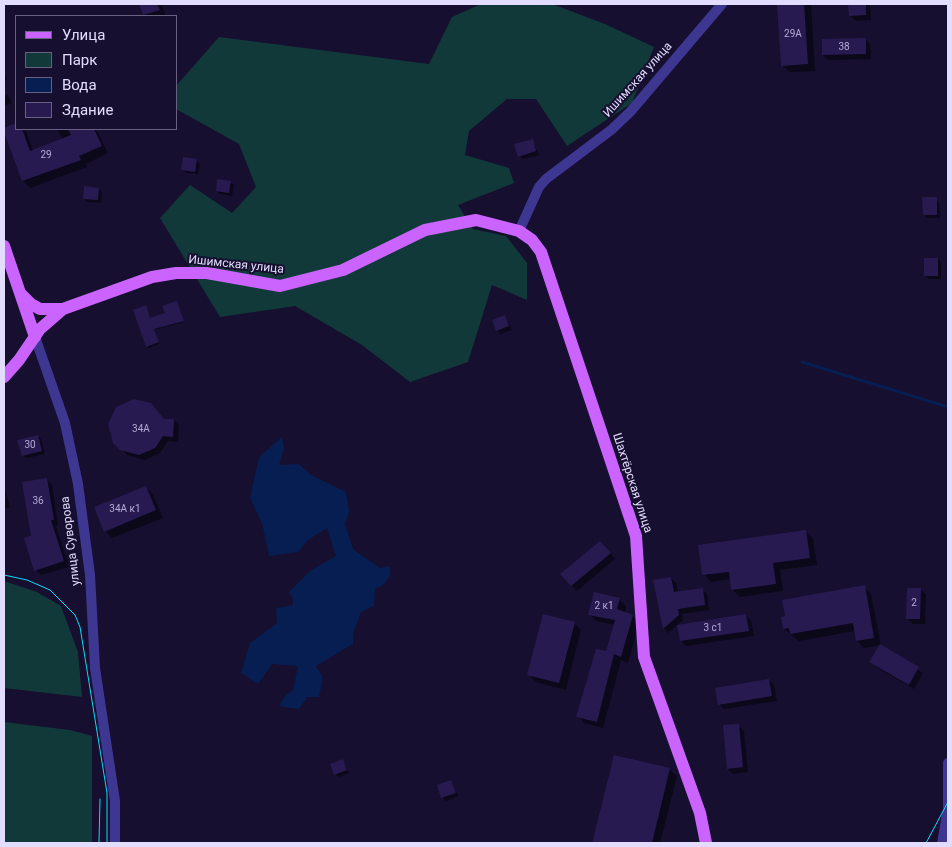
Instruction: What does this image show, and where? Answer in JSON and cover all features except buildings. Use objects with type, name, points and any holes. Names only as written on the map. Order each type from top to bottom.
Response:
[{"type":"main road","name":"Ишимская улица","points":[[4,377],[19,360],[46,322],[63,309],[152,277],[176,273],[207,273],[280,286],[343,270],[425,230],[476,220],[519,231]]},
{"type":"main road","name":"Шахтёрская улица","points":[[519,231],[532,240],[541,252],[636,536],[644,657],[700,813],[706,843]]},
{"type":"main road","name":"улица Суворова","points":[[4,246],[35,337]]},
{"type":"main road","points":[[20,293],[31,304],[40,309],[63,309]]},
{"type":"street","name":"Ишимская улица","points":[[519,231],[539,188],[546,179],[611,130],[631,110],[722,4]]},
{"type":"street","name":"улица Суворова","points":[[35,337],[65,423],[78,484],[90,575],[95,668],[115,802],[115,843]]},
{"type":"street","points":[[942,843],[948,809],[948,763]]},
{"type":"green space","points":[[481,4],[552,4],[605,24],[654,47],[632,103],[567,146],[536,99],[507,99],[469,131],[465,155],[509,168],[514,183],[458,205],[473,229],[506,236],[527,263],[527,300],[492,285],[468,362],[410,382],[362,345],[295,306],[220,317],[160,218],[190,185],[232,213],[256,187],[239,144],[178,110],[178,84],[219,37],[429,64],[452,17]]},
{"type":"green space","points":[[4,581],[37,592],[61,606],[78,652],[82,697],[4,688]]},
{"type":"green space","points":[[4,722],[70,730],[92,736],[92,843],[4,843]]},
{"type":"water","points":[[282,437],[284,448],[279,465],[299,464],[311,475],[346,492],[349,512],[345,524],[353,549],[380,568],[390,566],[390,576],[382,586],[375,588],[374,606],[361,612],[353,634],[353,644],[316,666],[323,678],[319,697],[307,697],[299,709],[279,706],[285,696],[293,690],[298,666],[272,664],[258,684],[241,673],[250,643],[277,623],[276,608],[293,605],[293,598],[289,592],[310,571],[336,556],[327,528],[308,540],[298,552],[269,556],[262,523],[250,498],[259,457]]},
{"type":"waterway","points":[[802,362],[948,407]]},
{"type":"tram line","points":[[4,575],[27,580],[50,590],[75,615],[80,627],[107,793],[107,843]]},
{"type":"tram line","points":[[99,843],[100,799]]},
{"type":"tram line","points":[[926,843],[948,802]]}]
